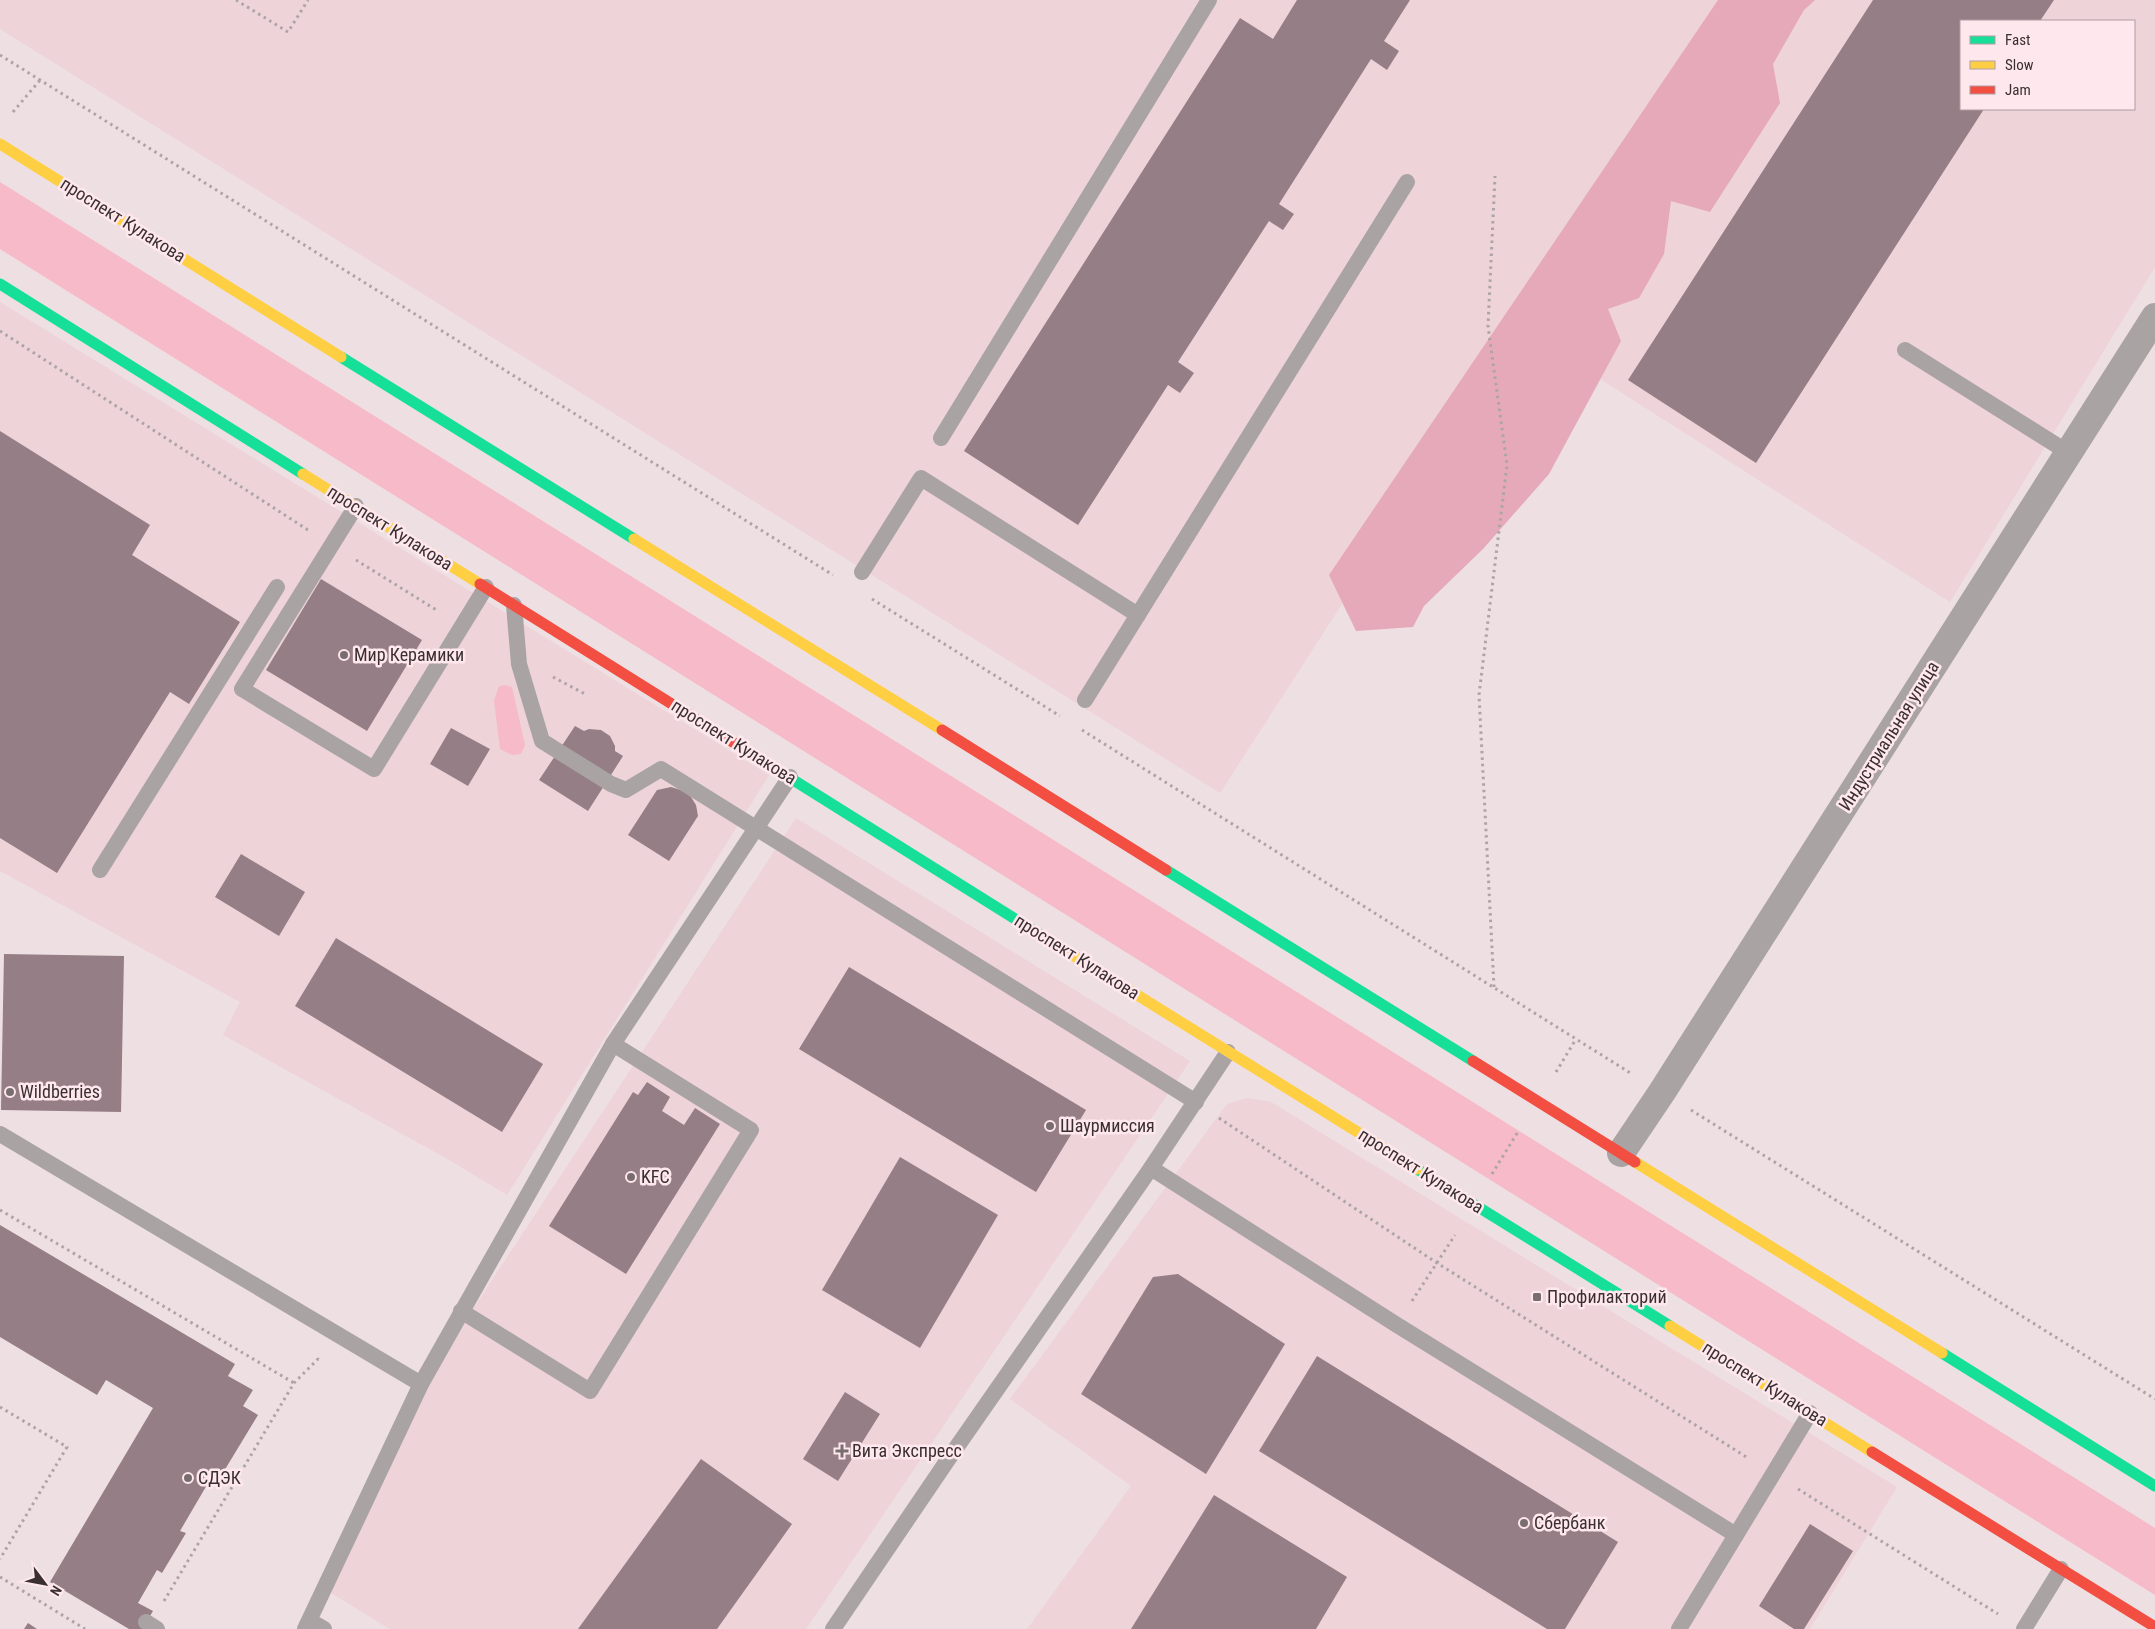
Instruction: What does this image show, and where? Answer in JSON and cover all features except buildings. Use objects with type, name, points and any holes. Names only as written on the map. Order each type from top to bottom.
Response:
[{"type":"main road","name":"проспект Кулакова","points":[[0,144],[2155,1486]]},
{"type":"main road","name":"проспект Кулакова","points":[[0,284],[1228,1052],[2155,1628]]},
{"type":"street","name":"Индустриальная улица","points":[[1621,1153],[1662,1092],[2155,318]]},
{"type":"lane","points":[[941,438],[1209,0]]},
{"type":"lane","points":[[1085,700],[1407,182]]},
{"type":"lane","points":[[1905,350],[2069,453]]},
{"type":"lane","points":[[862,572],[921,478],[1138,615]]},
{"type":"lane","points":[[356,506],[242,690],[374,769],[486,587]]},
{"type":"lane","points":[[100,870],[277,587]]},
{"type":"lane","points":[[514,605],[519,664],[542,741],[611,784],[626,790],[661,769],[756,830],[1196,1102]]},
{"type":"lane","points":[[313,1626],[421,1384],[461,1311],[613,1044],[790,777]]},
{"type":"lane","points":[[461,1311],[590,1391],[751,1130],[613,1044]]},
{"type":"lane","points":[[833,1629],[947,1461],[1151,1168],[1228,1052]]},
{"type":"lane","points":[[0,1134],[421,1384]]},
{"type":"lane","points":[[1151,1168],[1397,1325],[1736,1535]]},
{"type":"lane","points":[[1679,1629],[1810,1413]]},
{"type":"lane","points":[[2024,1629],[2061,1569]]},
{"type":"path","points":[[236,0],[288,32],[308,0]]},
{"type":"path","points":[[12,113],[40,80]]},
{"type":"path","points":[[1494,987],[1479,695],[1507,465],[1488,326],[1495,176]]},
{"type":"path","points":[[0,331],[331,545],[463,626]]},
{"type":"path","points":[[519,664],[564,681],[588,696]]},
{"type":"path","points":[[1196,1102],[1437,1263],[2005,1619]]},
{"type":"path","points":[[0,1210],[294,1383]]},
{"type":"path","points":[[151,1625],[294,1383],[318,1360],[326,1364]]},
{"type":"path","points":[[0,1407],[67,1447],[0,1559]]},
{"type":"path","points":[[0,1578],[85,1629]]},
{"type":"shaded area","points":[[0,0],[1732,0],[1220,793],[0,29]]},
{"type":"shaded area","points":[[1718,0],[1815,0],[1804,10],[1773,64],[1780,103],[1710,212],[1671,201],[1664,254],[1639,298],[1608,309],[1621,341],[1549,474],[1483,549],[1424,606],[1413,627],[1356,631],[1329,575]]},
{"type":"shaded area","points":[[1790,0],[2155,0],[2155,267],[1950,602],[1564,356]]},
{"type":"shaded area","points":[[0,182],[2155,1528],[2155,1595],[0,249]]},
{"type":"shaded area","points":[[0,302],[769,775],[507,1195],[451,1161],[223,1035],[240,1002],[0,871]]},
{"type":"shaded area","points":[[499,686],[512,687],[525,745],[521,754],[512,755],[500,749],[494,701]]},
{"type":"shaded area","points":[[796,818],[1190,1061],[806,1629],[390,1629],[326,1590],[448,1347]]},
{"type":"shaded area","points":[[1247,1098],[1271,1102],[1897,1487],[1810,1629],[1027,1629],[1131,1486],[1010,1399],[1227,1104]]},
{"type":"traffic: fast","points":[[0,284],[303,474]]},
{"type":"traffic: fast","points":[[341,357],[634,539]]},
{"type":"traffic: fast","points":[[779,771],[1068,952]]},
{"type":"traffic: fast","points":[[1166,870],[1473,1061]]},
{"type":"traffic: fast","points":[[1417,1169],[1670,1326]]},
{"type":"traffic: fast","points":[[1942,1353],[2155,1486]]},
{"type":"traffic: slow","points":[[0,144],[341,357]]},
{"type":"traffic: slow","points":[[303,474],[480,584]]},
{"type":"traffic: slow","points":[[634,539],[942,730]]},
{"type":"traffic: slow","points":[[1068,952],[1417,1169]]},
{"type":"traffic: slow","points":[[1635,1162],[1942,1353]]},
{"type":"traffic: slow","points":[[1670,1326],[1872,1452]]},
{"type":"traffic: jam","points":[[480,584],[779,771]]},
{"type":"traffic: jam","points":[[942,730],[1166,870]]},
{"type":"traffic: jam","points":[[1473,1061],[1635,1162]]},
{"type":"traffic: jam","points":[[1872,1452],[2155,1627]]},
{"type":"place","name":"Мир Керамики","points":[[344,655]]},
{"type":"place","name":"Wildberries","points":[[10,1092]]},
{"type":"place","name":"Шаурмиссия","points":[[1050,1126]]},
{"type":"place","name":"KFC","points":[[631,1177]]},
{"type":"place","name":"Профилакторий","points":[[1537,1297]]},
{"type":"place","name":"Вита Экспресс","points":[[842,1451]]},
{"type":"place","name":"СДЭК","points":[[188,1478]]},
{"type":"place","name":"Сбербанк","points":[[1524,1523]]}]
